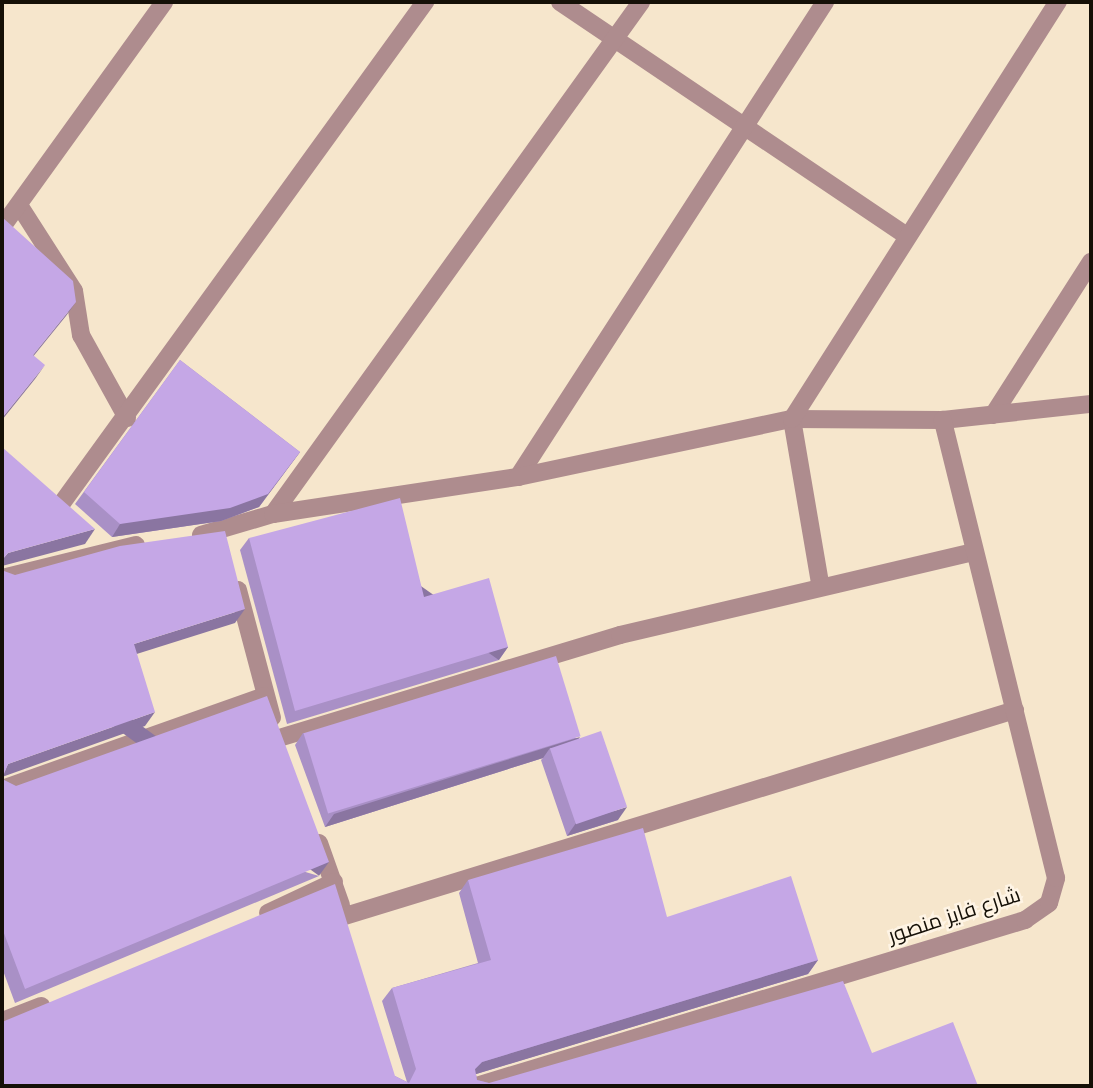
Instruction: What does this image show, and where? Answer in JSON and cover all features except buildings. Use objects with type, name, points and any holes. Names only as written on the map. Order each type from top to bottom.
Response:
[{"type":"street","points":[[2,227],[12,206],[164,2]]},
{"type":"street","points":[[62,503],[127,418],[425,2]]},
{"type":"street","points":[[560,2],[905,235]]},
{"type":"street","points":[[273,514],[641,2]]},
{"type":"street","points":[[518,477],[743,125],[825,2]]},
{"type":"street","points":[[820,583],[792,419],[905,235],[1058,2]]},
{"type":"street","points":[[12,206],[74,291],[81,335],[127,418]]},
{"type":"street","points":[[993,415],[1091,262]]},
{"type":"street","points":[[185,537],[225,538],[273,514],[518,477],[792,419],[943,420],[1091,404]]},
{"type":"street","name":"شارع فايز منصور","points":[[476,1086],[1025,920],[1041,909],[1056,878],[973,551],[943,420]]},
{"type":"street","points":[[42,487],[108,549]]},
{"type":"street","points":[[2,578],[108,549],[159,541]]},
{"type":"street","points":[[279,738],[620,635],[820,583],[973,551]]},
{"type":"street","points":[[233,570],[264,696],[288,762]]},
{"type":"street","points":[[2,789],[264,696]]},
{"type":"street","points":[[345,916],[1015,710]]},
{"type":"street","points":[[311,822],[353,942]]},
{"type":"street","points":[[245,924],[334,882]]},
{"type":"street","points":[[2,1021],[66,996]]}]
